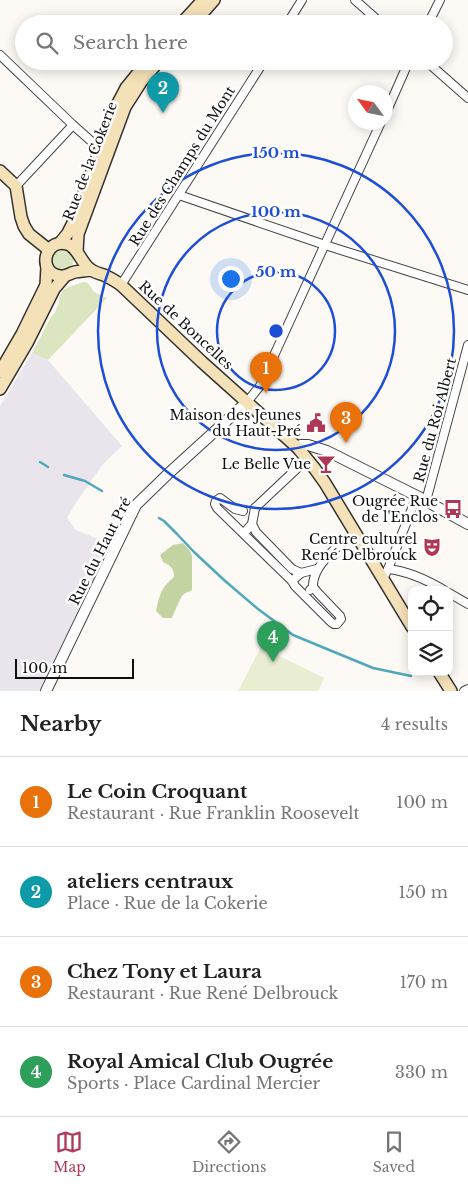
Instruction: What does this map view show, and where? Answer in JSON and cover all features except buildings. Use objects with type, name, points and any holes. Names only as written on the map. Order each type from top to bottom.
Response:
[{"type":"main road","points":[[189,15],[203,0]]},
{"type":"main road","points":[[201,15],[214,0]]},
{"type":"main road","name":"Rue de la Cokerie","points":[[60,243],[68,233],[73,222],[116,107],[129,84],[141,70]]},
{"type":"main road","name":"Rue de la Cokerie","points":[[77,253],[76,243],[78,234],[122,114],[136,90],[152,70]]},
{"type":"main road","points":[[0,171],[16,186],[24,226],[29,234],[49,250]]},
{"type":"main road","points":[[0,372],[22,334],[46,285],[46,258],[49,250],[54,245],[60,243]]},
{"type":"main road","name":"Rue de Boncelles","points":[[60,243],[68,244],[91,270],[122,285],[202,362],[298,448],[325,483],[355,534],[385,574],[408,619]]},
{"type":"main road","points":[[0,388],[27,343],[54,289],[78,265],[79,258],[77,253]]},
{"type":"main road","points":[[47,267],[54,274],[68,274],[91,270]]},
{"type":"main road","points":[[442,676],[451,691]]},
{"type":"street","points":[[293,15],[302,0]]},
{"type":"street","points":[[355,0],[372,15]]},
{"type":"street","points":[[432,15],[440,0]]},
{"type":"street","points":[[0,56],[91,142]]},
{"type":"street","name":"Rue des Champs du Mont","points":[[122,285],[258,70]]},
{"type":"street","points":[[393,97],[405,70]]},
{"type":"street","points":[[436,70],[468,98]]},
{"type":"street","points":[[16,186],[73,125]]},
{"type":"street","points":[[247,402],[260,386],[377,130]]},
{"type":"street","points":[[179,195],[325,245],[468,290]]},
{"type":"street","name":"Rue du Roi Albert","points":[[385,574],[422,498],[468,345]]},
{"type":"street","name":"Rue du Haut Pré","points":[[46,691],[136,505],[247,402]]},
{"type":"street","points":[[298,448],[308,445],[327,451],[422,498],[468,524]]},
{"type":"street","points":[[307,458],[255,508],[243,511],[235,509],[222,498],[216,501],[217,508],[334,624],[339,622],[340,616],[318,593],[313,581],[317,569],[340,544],[355,534]]},
{"type":"street","points":[[244,533],[252,524],[255,508]]},
{"type":"street","points":[[231,522],[243,511]]},
{"type":"street","points":[[252,524],[256,532],[292,569],[301,573]]},
{"type":"street","points":[[292,581],[301,573],[317,569]]},
{"type":"street","points":[[385,574],[400,571],[409,573],[436,586]]},
{"type":"street","points":[[305,595],[314,587]]},
{"type":"street","points":[[453,595],[468,604]]},
{"type":"street","points":[[464,691],[468,689]]},
{"type":"shaded area","points":[[32,353],[48,360],[122,446],[103,464],[67,518],[76,530],[111,544],[56,661],[40,691],[0,691],[0,406]]},
{"type":"green space","points":[[60,248],[67,249],[73,258],[70,268],[65,270],[56,268],[53,264],[54,254]]},
{"type":"green space","points":[[83,282],[88,283],[94,292],[107,298],[48,360],[32,353],[54,314],[64,289]]},
{"type":"green space","points":[[183,543],[192,556],[192,590],[183,595],[172,618],[163,618],[156,611],[157,605],[162,592],[174,577],[174,574],[172,568],[163,562],[160,555],[173,545]]},
{"type":"green space","points":[[261,647],[324,678],[318,691],[238,691]]},
{"type":"waterway","points":[[40,462],[48,467]]},
{"type":"waterway","points":[[64,475],[85,481],[102,491]]},
{"type":"waterway","points":[[159,518],[224,580],[293,635],[373,668],[408,675]]},
{"type":"place","name":"ateliers centraux","points":[[163,113]]},
{"type":"place","name":"Le Coin Croquant","points":[[266,393]]},
{"type":"place","name":"Maison des Jeunes du Haut-Pré","points":[[316,423]]},
{"type":"place","name":"Chez Tony et Laura","points":[[346,443]]},
{"type":"place","name":"Le Belle Vue","points":[[326,464]]},
{"type":"place","name":"Ougrée Rue de l'Enclos","points":[[453,509]]},
{"type":"place","name":"Centre culturel René Delbrouck","points":[[432,547]]},
{"type":"place","name":"Royal Amical Club Ougrée","points":[[273,662]]}]
